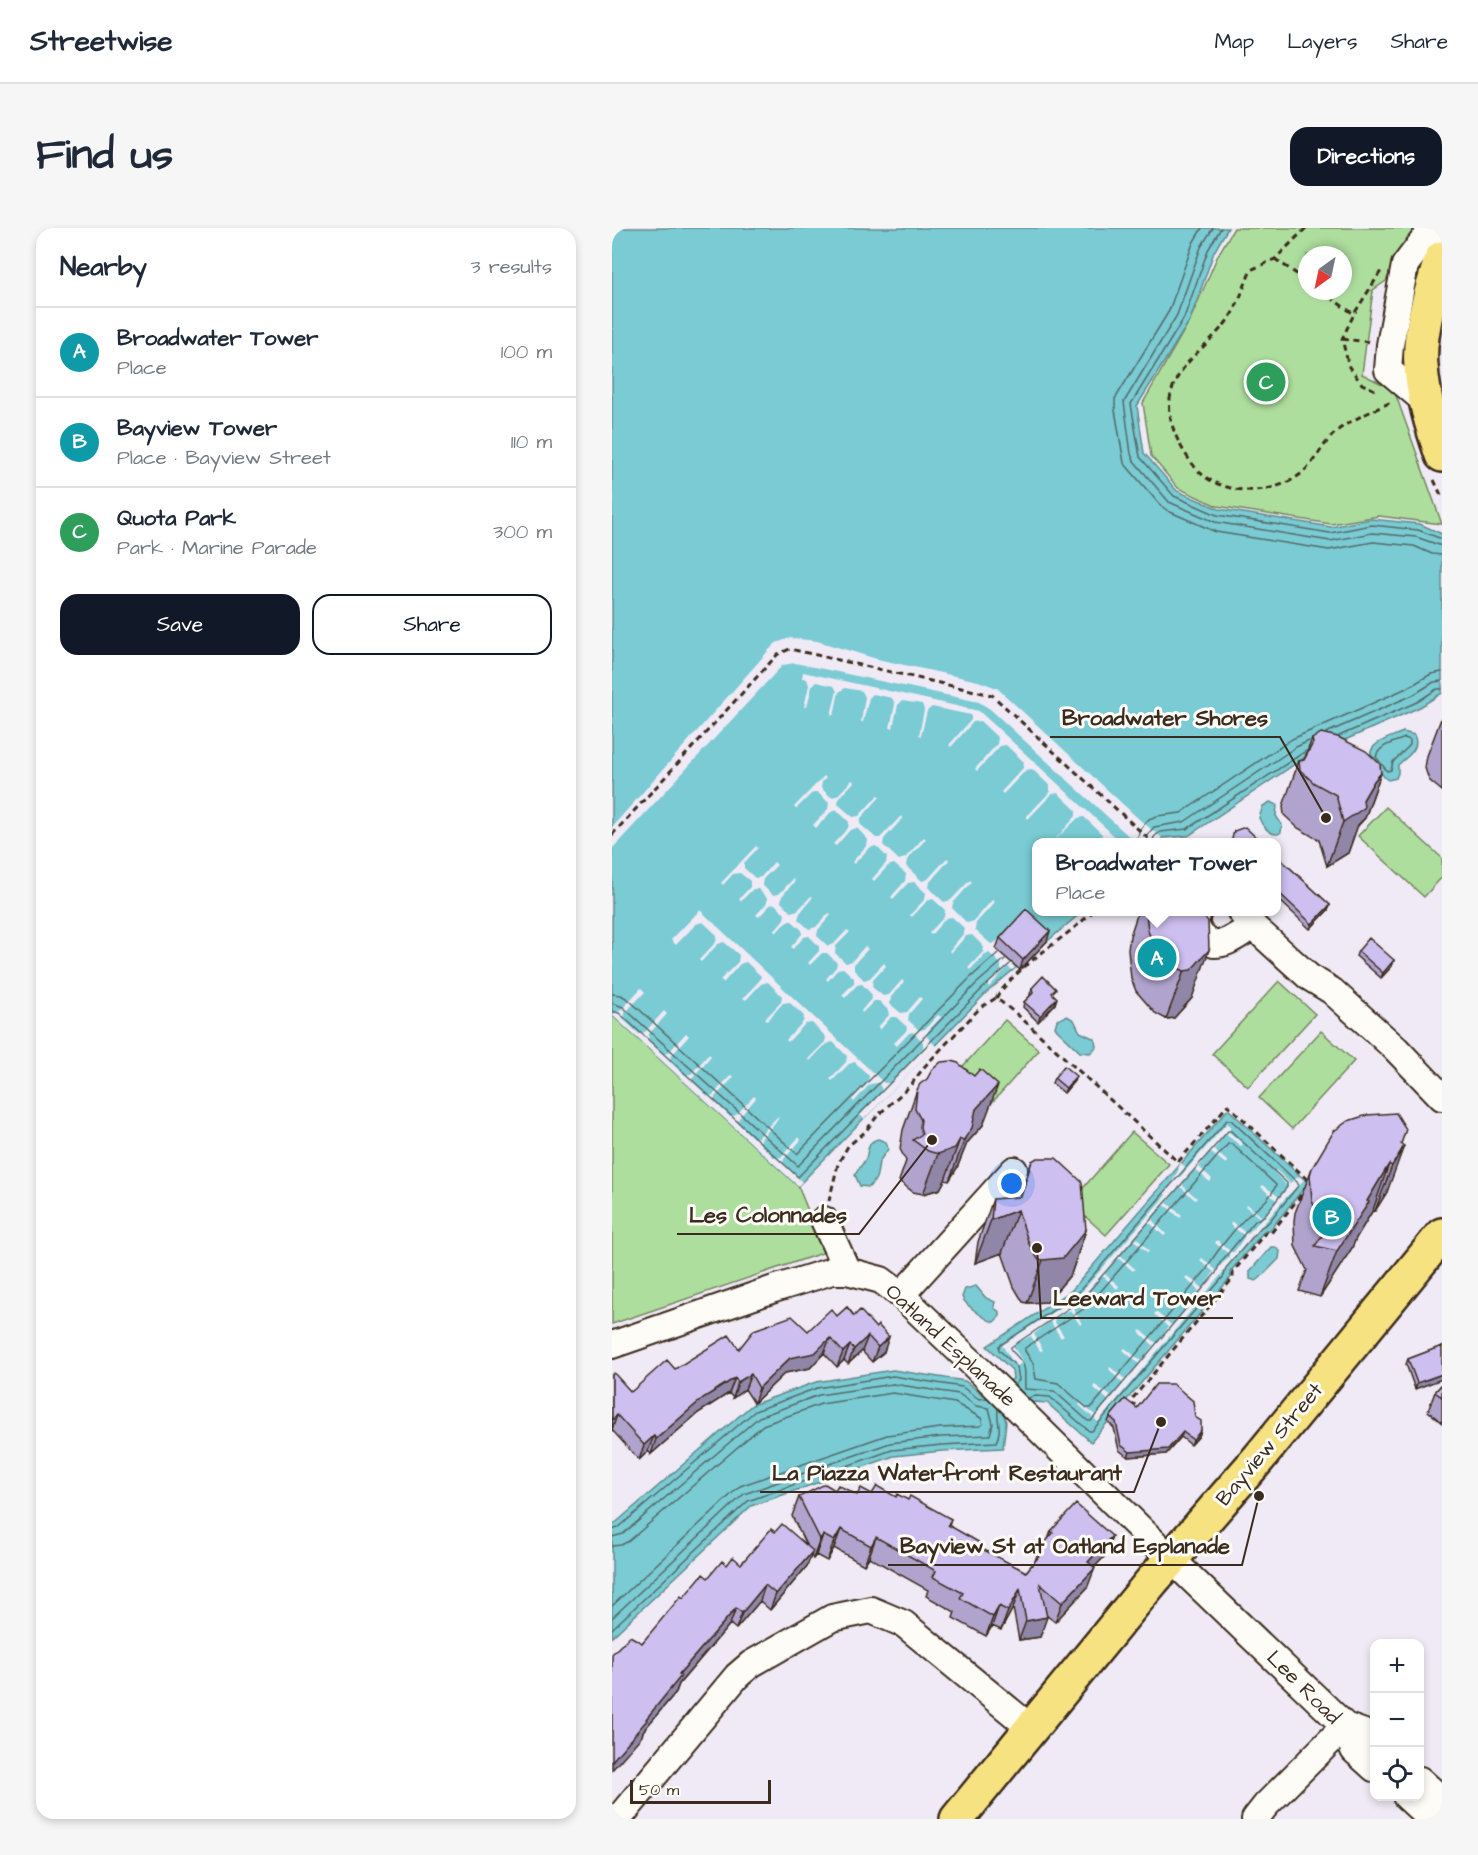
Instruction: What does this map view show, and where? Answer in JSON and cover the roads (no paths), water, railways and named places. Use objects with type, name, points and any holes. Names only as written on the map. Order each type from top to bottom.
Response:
[{"type":"main road","points":[[1442,258],[1431,291],[1420,363],[1411,400],[1442,455]]},
{"type":"main road","name":"Bayview Street","points":[[957,1819],[1171,1559],[1436,1253]]},
{"type":"street","points":[[1411,400],[1388,370],[1390,345],[1405,265],[1426,237],[1442,231]]},
{"type":"street","points":[[1197,916],[1197,929],[1201,936],[1215,944],[1230,941],[1246,930],[1248,919]]},
{"type":"street","points":[[1248,919],[1309,977],[1332,990],[1396,1048],[1442,1097]]},
{"type":"street","points":[[901,1295],[1014,1170]]},
{"type":"street","points":[[824,1220],[847,1271]]},
{"type":"street","name":"Oatland Esplanade","points":[[612,1345],[832,1271],[847,1271],[881,1280],[901,1295],[1074,1461],[1171,1559]]},
{"type":"street","name":"Lee Road","points":[[1171,1559],[1345,1726],[1266,1805],[1255,1819]]},
{"type":"street","points":[[618,1819],[737,1676],[751,1664],[832,1618],[871,1610],[904,1624],[1032,1729]]},
{"type":"street","points":[[1345,1726],[1370,1735]]},
{"type":"street","points":[[1345,1726],[1354,1750],[1370,1764]]},
{"type":"water","points":[[612,228],[1228,228],[1214,252],[1190,320],[1137,406],[1144,453],[1177,491],[1219,509],[1331,527],[1371,519],[1420,524],[1442,534],[1442,693],[1420,707],[1304,758],[1188,836],[1032,838],[1032,916],[1077,916],[986,993],[798,1186],[612,1015]]},
{"type":"water","points":[[1403,732],[1414,735],[1416,744],[1412,752],[1398,765],[1396,778],[1388,780],[1375,765],[1371,752],[1378,743]]},
{"type":"water","points":[[1270,802],[1277,805],[1276,816],[1282,825],[1281,832],[1278,834],[1267,829],[1259,818],[1263,806]]},
{"type":"water","points":[[1067,1016],[1074,1020],[1080,1032],[1095,1039],[1096,1047],[1090,1053],[1080,1052],[1055,1027],[1057,1020]]},
{"type":"water","points":[[1228,1109],[1308,1183],[1270,1230],[1265,1230],[1230,1272],[1231,1277],[1091,1442],[1047,1403],[1035,1402],[1003,1411],[1006,1422],[1003,1448],[894,1456],[751,1506],[612,1637],[612,1526],[752,1405],[816,1382],[893,1370],[965,1381],[982,1394],[1013,1379],[1012,1370],[987,1346],[1071,1291]]},
{"type":"water","points":[[878,1139],[886,1142],[888,1149],[879,1162],[874,1182],[869,1187],[860,1186],[855,1175],[866,1158],[870,1144]]},
{"type":"water","points":[[1271,1247],[1280,1251],[1279,1259],[1259,1279],[1256,1281],[1250,1279],[1250,1271]]},
{"type":"water","points":[[976,1286],[986,1298],[995,1302],[994,1308],[1000,1312],[1000,1316],[994,1322],[976,1312],[962,1297],[965,1289]]},
{"type":"place","name":"Quota Park","points":[[1266,382]]},
{"type":"place","name":"Broadwater Shores","points":[[1326,818]]},
{"type":"place","name":"Broadwater Tower","points":[[1157,958]]},
{"type":"place","name":"Les Colonnades","points":[[932,1140]]},
{"type":"place","name":"Bayview Tower","points":[[1332,1217]]},
{"type":"place","name":"Leeward Tower","points":[[1037,1248]]},
{"type":"place","name":"La Piazza Waterfront Restaurant","points":[[1161,1422]]},
{"type":"place","name":"Bayview St at Oatland Esplanade","points":[[1259,1496]]}]
